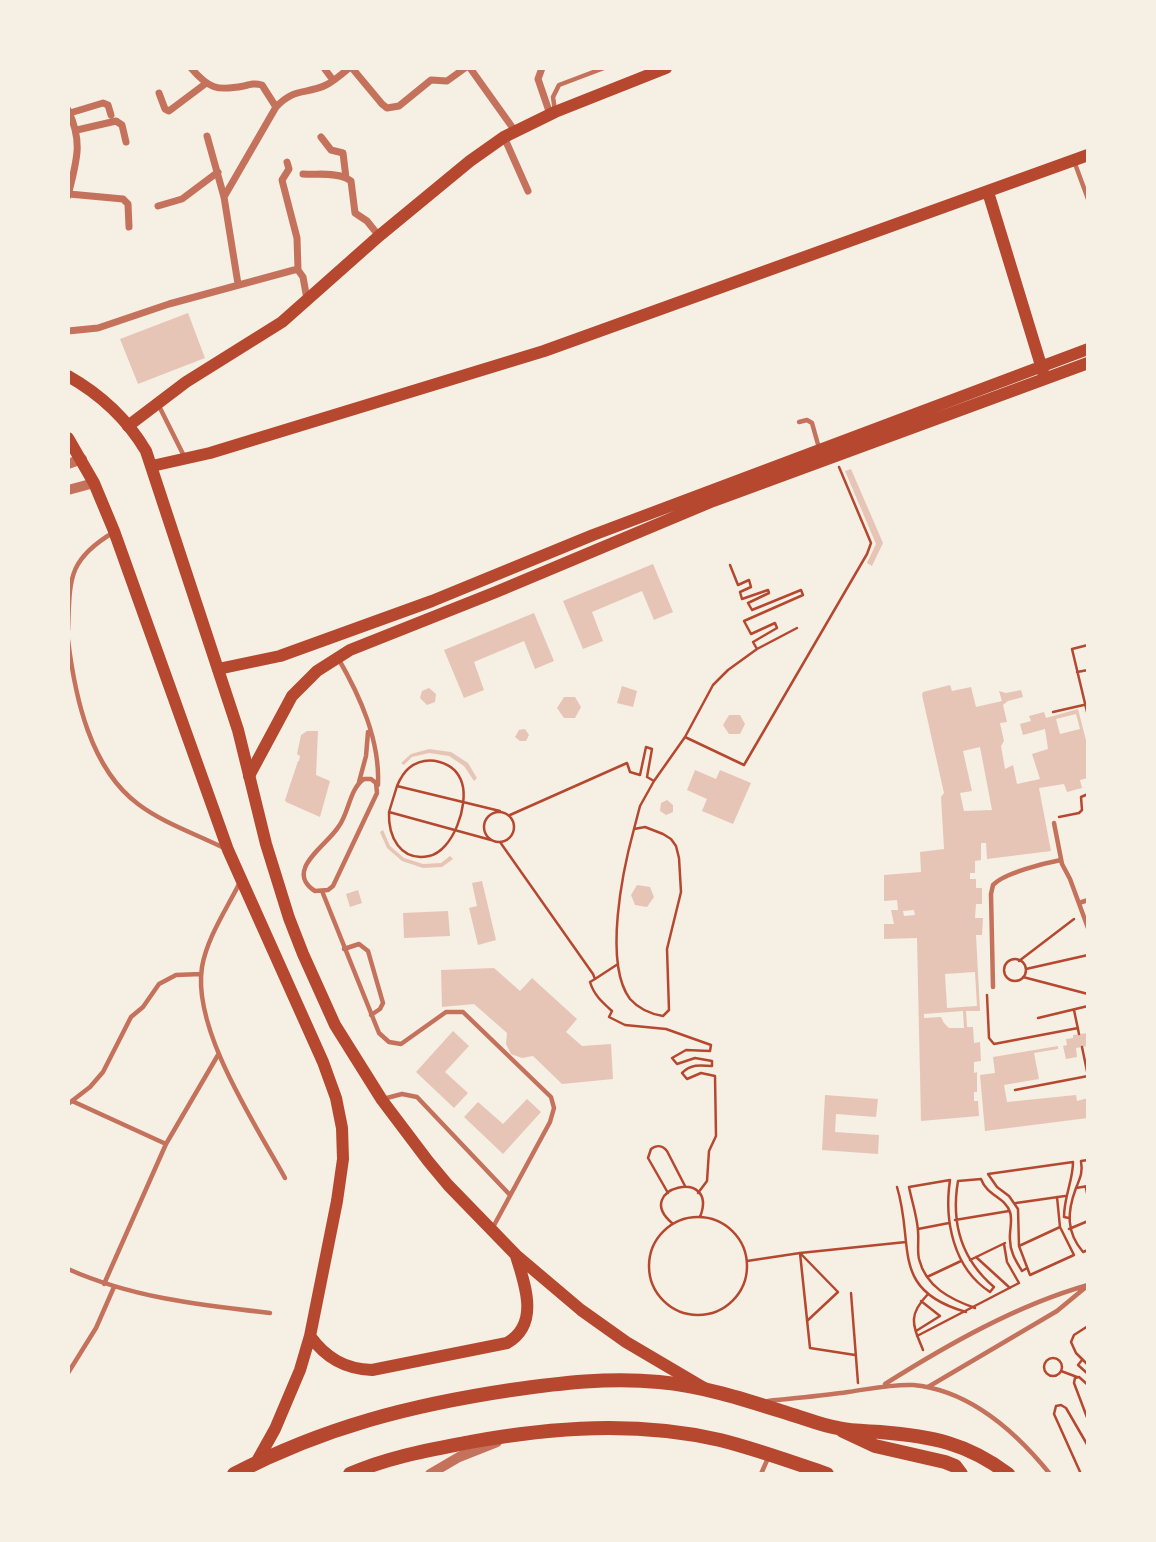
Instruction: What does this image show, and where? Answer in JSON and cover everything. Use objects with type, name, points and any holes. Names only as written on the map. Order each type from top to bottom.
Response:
[{"type":"highway","points":[[234,1474],[319,1436],[372,1418],[468,1397],[594,1381],[658,1382],[707,1390],[838,1428],[874,1446],[945,1462],[955,1466],[961,1474]]},
{"type":"highway","points":[[351,1474],[422,1451],[519,1433],[586,1427],[671,1431],[719,1440],[827,1474]]},
{"type":"highway","points":[[838,1428],[926,1436],[954,1443],[981,1455],[1003,1472]]},
{"type":"main road","points":[[128,426],[216,362],[272,329],[470,160],[510,134],[553,113],[666,68]]},
{"type":"main road","points":[[152,466],[210,453],[544,351],[1088,155]]},
{"type":"main road","points":[[988,192],[1043,373]]},
{"type":"main road","points":[[249,776],[292,696],[317,671],[338,657],[713,501],[1043,373],[1088,349]]},
{"type":"main road","points":[[218,668],[280,656],[306,647],[478,584],[593,535],[820,450],[1043,373],[1088,363]]},
{"type":"main road","points":[[68,376],[90,389],[128,426],[146,451],[244,749],[266,844],[303,954],[335,1025],[382,1100],[448,1185],[516,1255],[581,1310],[626,1342],[707,1390]]},
{"type":"main road","points":[[68,438],[94,482],[114,531],[228,850],[323,1062],[336,1098],[342,1128],[342,1159],[337,1201],[310,1336],[289,1399],[256,1463]]},
{"type":"main road","points":[[310,1336],[325,1354],[334,1360],[353,1368],[372,1370],[507,1343],[519,1334],[527,1315],[525,1287],[516,1255]]},
{"type":"street","points":[[191,68],[205,84],[225,88],[258,84],[264,88],[276,107]]},
{"type":"street","points":[[324,68],[333,80]]},
{"type":"street","points":[[225,197],[276,107],[291,94],[327,85],[351,68],[382,104],[393,108],[432,80],[447,81],[467,68],[510,134],[528,191]]},
{"type":"street","points":[[542,68],[538,79],[553,113]]},
{"type":"street","points":[[159,93],[165,109],[169,111],[205,84]]},
{"type":"street","points":[[111,115],[108,105],[103,103],[69,112],[77,130],[78,147],[69,195],[122,199],[128,204],[129,228]]},
{"type":"street","points":[[77,130],[118,121],[122,125],[126,142]]},
{"type":"street","points":[[207,136],[225,197],[238,284]]},
{"type":"street","points":[[321,137],[331,150],[344,153],[346,178]]},
{"type":"street","points":[[68,147],[78,147]]},
{"type":"street","points":[[287,162],[290,167],[282,180],[297,238],[298,270],[303,277],[307,300]]},
{"type":"street","points":[[158,206],[182,199],[218,172]]},
{"type":"street","points":[[303,174],[336,174],[351,181],[355,213],[367,221],[379,236]]},
{"type":"street","points":[[68,331],[98,328],[169,304],[298,270]]},
{"type":"street","points":[[68,464],[82,459]]},
{"type":"street","points":[[68,490],[94,482]]},
{"type":"street","points":[[430,1474],[459,1457],[519,1433]]},
{"type":"lane","points":[[553,113],[553,97],[559,85],[604,68]]},
{"type":"lane","points":[[1074,160],[1088,200]]},
{"type":"lane","points":[[158,403],[186,458]]},
{"type":"lane","points":[[799,422],[807,420],[812,423],[820,450]]},
{"type":"lane","points":[[68,630],[69,592],[76,566],[92,544],[114,531]]},
{"type":"lane","points":[[68,640],[79,701],[88,730],[115,781],[146,809],[228,850]]},
{"type":"lane","points":[[338,657],[359,699],[369,728],[378,763],[378,786],[333,886],[322,891],[310,887],[304,877],[304,870],[341,824],[359,782],[366,756],[369,728]]},
{"type":"lane","points":[[359,782],[368,778],[378,786]]},
{"type":"lane","points":[[1054,823],[1061,860],[1088,928]]},
{"type":"lane","points":[[993,988],[993,885],[1006,876],[1061,860]]},
{"type":"lane","points":[[241,880],[210,941],[201,974],[203,999],[218,1054],[285,1178]]},
{"type":"lane","points":[[322,891],[371,1015],[383,1038],[395,1044],[407,1041],[446,1012],[463,1012],[547,1092],[553,1102],[553,1115],[491,1230]]},
{"type":"lane","points":[[1079,903],[1088,900]]},
{"type":"lane","points":[[344,949],[359,944],[368,951],[383,1003],[380,1009],[371,1015]]},
{"type":"lane","points":[[166,1144],[70,1102],[90,1087],[103,1072],[131,1017],[159,984],[176,975],[201,974]]},
{"type":"lane","points":[[104,1284],[166,1144],[218,1054]]},
{"type":"lane","points":[[382,1100],[402,1094],[417,1097],[510,1195]]},
{"type":"lane","points":[[68,1269],[104,1284],[180,1303],[270,1313]]},
{"type":"lane","points":[[881,1386],[927,1358],[1050,1296],[1088,1285]]},
{"type":"lane","points":[[927,1387],[1057,1311],[1088,1285]]},
{"type":"lane","points":[[68,1373],[96,1328],[114,1287]]},
{"type":"lane","points":[[753,1402],[881,1386],[927,1387],[956,1396],[981,1409],[1012,1434],[1050,1474]]},
{"type":"lane","points":[[761,1474],[769,1454]]},
{"type":"path","points":[[685,737],[744,765],[867,555],[871,543],[841,472]]},
{"type":"path","points":[[730,565],[738,585],[749,580],[751,587],[740,592],[743,599],[768,590],[769,593],[748,603],[752,610],[801,590],[803,595],[744,621],[751,634],[775,623],[777,628],[753,642],[757,649]]},
{"type":"path","points":[[634,830],[645,827],[663,834],[676,846],[679,858],[681,892],[667,949],[670,1006],[667,1014],[659,1015],[636,1006],[628,997],[618,964],[618,912],[626,860],[640,806],[685,737],[713,685],[728,670],[757,649],[797,628]]},
{"type":"path","points":[[1088,645],[1072,649],[1088,716]]},
{"type":"path","points":[[1077,672],[1088,670]]},
{"type":"path","points":[[1053,712],[1086,704]]},
{"type":"path","points":[[510,816],[626,764],[630,772],[640,775],[646,747],[652,749],[647,777],[654,781]]},
{"type":"path","points":[[430,760],[441,762],[458,775],[462,785],[463,802],[448,845],[439,853],[416,857],[397,846],[391,836],[389,813],[397,786],[411,766],[430,760]]},
{"type":"path","points":[[389,813],[500,842],[509,838],[514,830],[513,820],[500,811],[397,786]]},
{"type":"path","points":[[1054,823],[1056,817],[1081,812],[1081,797],[1088,794]]},
{"type":"path","points":[[491,840],[485,832],[484,823],[490,814],[500,811]]},
{"type":"path","points":[[500,842],[595,979]]},
{"type":"path","points":[[1082,912],[1019,961],[1010,961],[1004,968],[1004,973],[1014,981],[1023,977],[1088,994]]},
{"type":"path","points":[[1025,969],[1088,955]]},
{"type":"path","points":[[1019,961],[1025,969]]},
{"type":"path","points":[[618,964],[590,982],[598,998],[612,1011],[609,1017],[619,1023],[666,1029],[711,1045],[710,1051],[686,1050],[672,1058],[677,1064],[695,1058],[712,1060],[712,1066],[698,1065],[682,1073],[687,1079],[701,1073],[715,1076],[716,1136],[709,1151],[707,1181],[698,1193]]},
{"type":"path","points":[[1023,977],[1025,969]]},
{"type":"path","points":[[986,990],[989,1038],[994,1044],[1077,1028]]},
{"type":"path","points":[[1038,1018],[1088,1006]]},
{"type":"path","points":[[1073,1010],[1079,1034]]},
{"type":"path","points":[[1015,1090],[1088,1076],[1082,1047]]},
{"type":"path","points":[[668,1193],[648,1158],[653,1147],[665,1148],[685,1186],[698,1193],[703,1206],[700,1217]]},
{"type":"path","points":[[1088,1160],[1081,1161],[1082,1173],[1069,1218],[1069,1229],[1083,1252],[1088,1250]]},
{"type":"path","points":[[1057,1197],[1059,1227],[1074,1255],[1030,1275],[1019,1246],[1019,1217],[1015,1203],[997,1187],[988,1174],[1073,1162],[1072,1178],[1065,1196],[1065,1217],[1069,1218]]},
{"type":"path","points":[[975,1308],[948,1297],[938,1290],[927,1276],[919,1259],[918,1229],[909,1187],[950,1180],[947,1204],[949,1223],[961,1261],[971,1276],[990,1292],[994,1287],[971,1260],[961,1242],[955,1220],[958,1181],[981,1179],[986,1190],[1004,1202],[1009,1211],[1012,1254],[1022,1271],[1027,1268]]},
{"type":"path","points":[[672,1224],[663,1208],[668,1193],[676,1187],[685,1186]]},
{"type":"path","points":[[1076,1188],[1087,1186],[1088,1198]]},
{"type":"path","points":[[897,1187],[906,1223],[910,1268],[918,1284],[928,1294],[954,1309],[966,1312]]},
{"type":"path","points":[[1015,1203],[1065,1196]]},
{"type":"path","points":[[955,1220],[1009,1211]]},
{"type":"path","points":[[700,1217],[728,1227],[741,1242],[747,1261],[745,1281],[736,1299],[719,1311],[700,1316],[680,1313],[663,1302],[652,1286],[649,1256],[664,1230],[681,1220],[700,1217]]},
{"type":"path","points":[[1069,1229],[1088,1221]]},
{"type":"path","points":[[918,1229],[949,1223]]},
{"type":"path","points":[[1019,1246],[1059,1227]]},
{"type":"path","points":[[971,1260],[1010,1241]]},
{"type":"path","points":[[747,1261],[906,1242]]},
{"type":"path","points":[[917,1336],[1019,1283],[1007,1262],[1004,1244]]},
{"type":"path","points":[[800,1253],[838,1292],[807,1321]]},
{"type":"path","points":[[800,1253],[810,1348],[855,1355]]},
{"type":"path","points":[[976,1258],[1010,1289]]},
{"type":"path","points":[[927,1276],[961,1261]]},
{"type":"path","points":[[850,1293],[858,1390]]},
{"type":"path","points":[[927,1358],[915,1331],[913,1316],[928,1294]]},
{"type":"path","points":[[915,1331],[940,1316],[921,1301]]},
{"type":"path","points":[[1088,1326],[1071,1338],[1072,1346],[1088,1365]]},
{"type":"path","points":[[1055,1358],[1061,1363],[1061,1371],[1059,1375],[1051,1377],[1044,1372],[1044,1363],[1055,1358]]},
{"type":"path","points":[[1082,1360],[1078,1365],[1088,1374]]},
{"type":"path","points":[[1061,1371],[1088,1385]]},
{"type":"path","points":[[1077,1377],[1074,1383],[1088,1420]]},
{"type":"path","points":[[1081,1474],[1054,1414],[1056,1406],[1066,1408],[1088,1446]]},
{"type":"building","points":[[188,313],[205,358],[138,384],[120,339]]},
{"type":"building","points":[[851,469],[883,543],[872,566],[867,563],[876,544],[845,471]]},
{"type":"building","points":[[653,564],[673,612],[654,620],[642,591],[592,612],[603,641],[583,649],[563,601]]},
{"type":"building","points":[[534,613],[554,661],[535,669],[524,641],[474,662],[484,690],[464,698],[444,650]]},
{"type":"building","points":[[950,685],[952,691],[971,687],[976,707],[1002,701],[999,691],[1006,693],[1021,690],[1023,697],[1003,705],[1007,722],[1000,723],[1005,769],[1013,765],[1017,784],[1040,779],[1032,754],[1048,749],[1045,729],[1023,735],[1020,724],[1031,721],[1029,716],[1044,712],[1046,718],[1078,709],[1088,748],[1088,778],[1080,780],[1082,788],[1067,792],[1064,784],[1039,788],[1051,851],[987,859],[986,843],[981,843],[981,860],[975,861],[975,873],[970,873],[970,879],[976,879],[976,888],[982,888],[982,904],[976,904],[975,918],[983,918],[982,935],[976,935],[980,1011],[966,1011],[967,1027],[973,1027],[974,1043],[980,1042],[981,1061],[974,1062],[977,1092],[974,1092],[974,1101],[978,1101],[979,1116],[921,1121],[917,938],[884,939],[884,924],[894,924],[891,910],[898,910],[897,900],[884,901],[884,875],[921,872],[920,852],[944,849],[941,797],[944,793],[923,692]],"holes":[[[1076,714],[1080,729],[1060,734],[1056,719]],[[980,747],[992,810],[964,811],[960,793],[972,791],[963,751]],[[914,910],[915,915],[904,916],[903,911]],[[975,972],[977,1006],[947,1008],[945,974]],[[963,1011],[964,1028],[949,1028],[941,1017],[924,1018],[924,1014]]]},
{"type":"building","points":[[622,686],[637,691],[633,707],[617,703]]},
{"type":"building","points":[[429,688],[436,694],[435,702],[427,705],[420,698],[422,691]]},
{"type":"building","points":[[564,697],[575,697],[581,707],[575,718],[564,718],[557,708]]},
{"type":"building","points":[[729,715],[740,715],[745,724],[740,734],[729,734],[723,725]]},
{"type":"building","points":[[525,729],[529,735],[526,741],[520,741],[515,737],[519,730]]},
{"type":"building","points":[[307,731],[318,731],[316,775],[330,781],[320,817],[285,800],[299,761],[300,756],[297,754],[301,735]]},
{"type":"building","points":[[429,749],[451,752],[468,763],[477,778],[474,781],[464,766],[449,756],[429,753],[412,757],[404,765],[401,763],[411,754]]},
{"type":"building","points":[[695,770],[716,779],[720,770],[751,783],[733,824],[702,811],[707,799],[687,790]]},
{"type":"building","points":[[667,800],[673,805],[673,812],[666,815],[660,811],[661,803]]},
{"type":"building","points":[[383,830],[390,846],[404,858],[423,864],[441,863],[450,856],[453,859],[442,867],[423,868],[402,861],[387,848],[380,832]]},
{"type":"building","points":[[482,881],[496,940],[478,945],[469,908],[477,906],[472,883]]},
{"type":"building","points":[[637,885],[650,887],[654,897],[647,907],[635,905],[631,895]]},
{"type":"building","points":[[358,890],[362,903],[350,907],[346,894]]},
{"type":"building","points":[[448,911],[450,936],[404,938],[403,913]]},
{"type":"building","points":[[494,968],[520,991],[532,978],[577,1019],[566,1032],[582,1046],[611,1044],[613,1079],[562,1084],[533,1056],[522,1058],[511,1054],[506,1044],[507,1033],[474,1004],[442,1007],[441,970]]},
{"type":"building","points":[[453,1031],[469,1046],[445,1072],[468,1093],[454,1108],[416,1072]]},
{"type":"building","points":[[1088,1033],[1088,1046],[1076,1048],[1077,1057],[1066,1059],[1063,1046],[1067,1045],[1066,1039]]},
{"type":"building","points":[[1058,1046],[1058,1049],[1034,1053],[1039,1079],[1004,1085],[1007,1102],[1076,1095],[1077,1101],[1088,1098],[1088,1118],[985,1131],[980,1075],[995,1073],[993,1057]]},
{"type":"building","points":[[825,1095],[878,1099],[876,1117],[836,1114],[835,1132],[879,1135],[878,1154],[822,1150]]},
{"type":"building","points":[[527,1099],[541,1112],[503,1154],[464,1117],[478,1102],[503,1124]]}]
